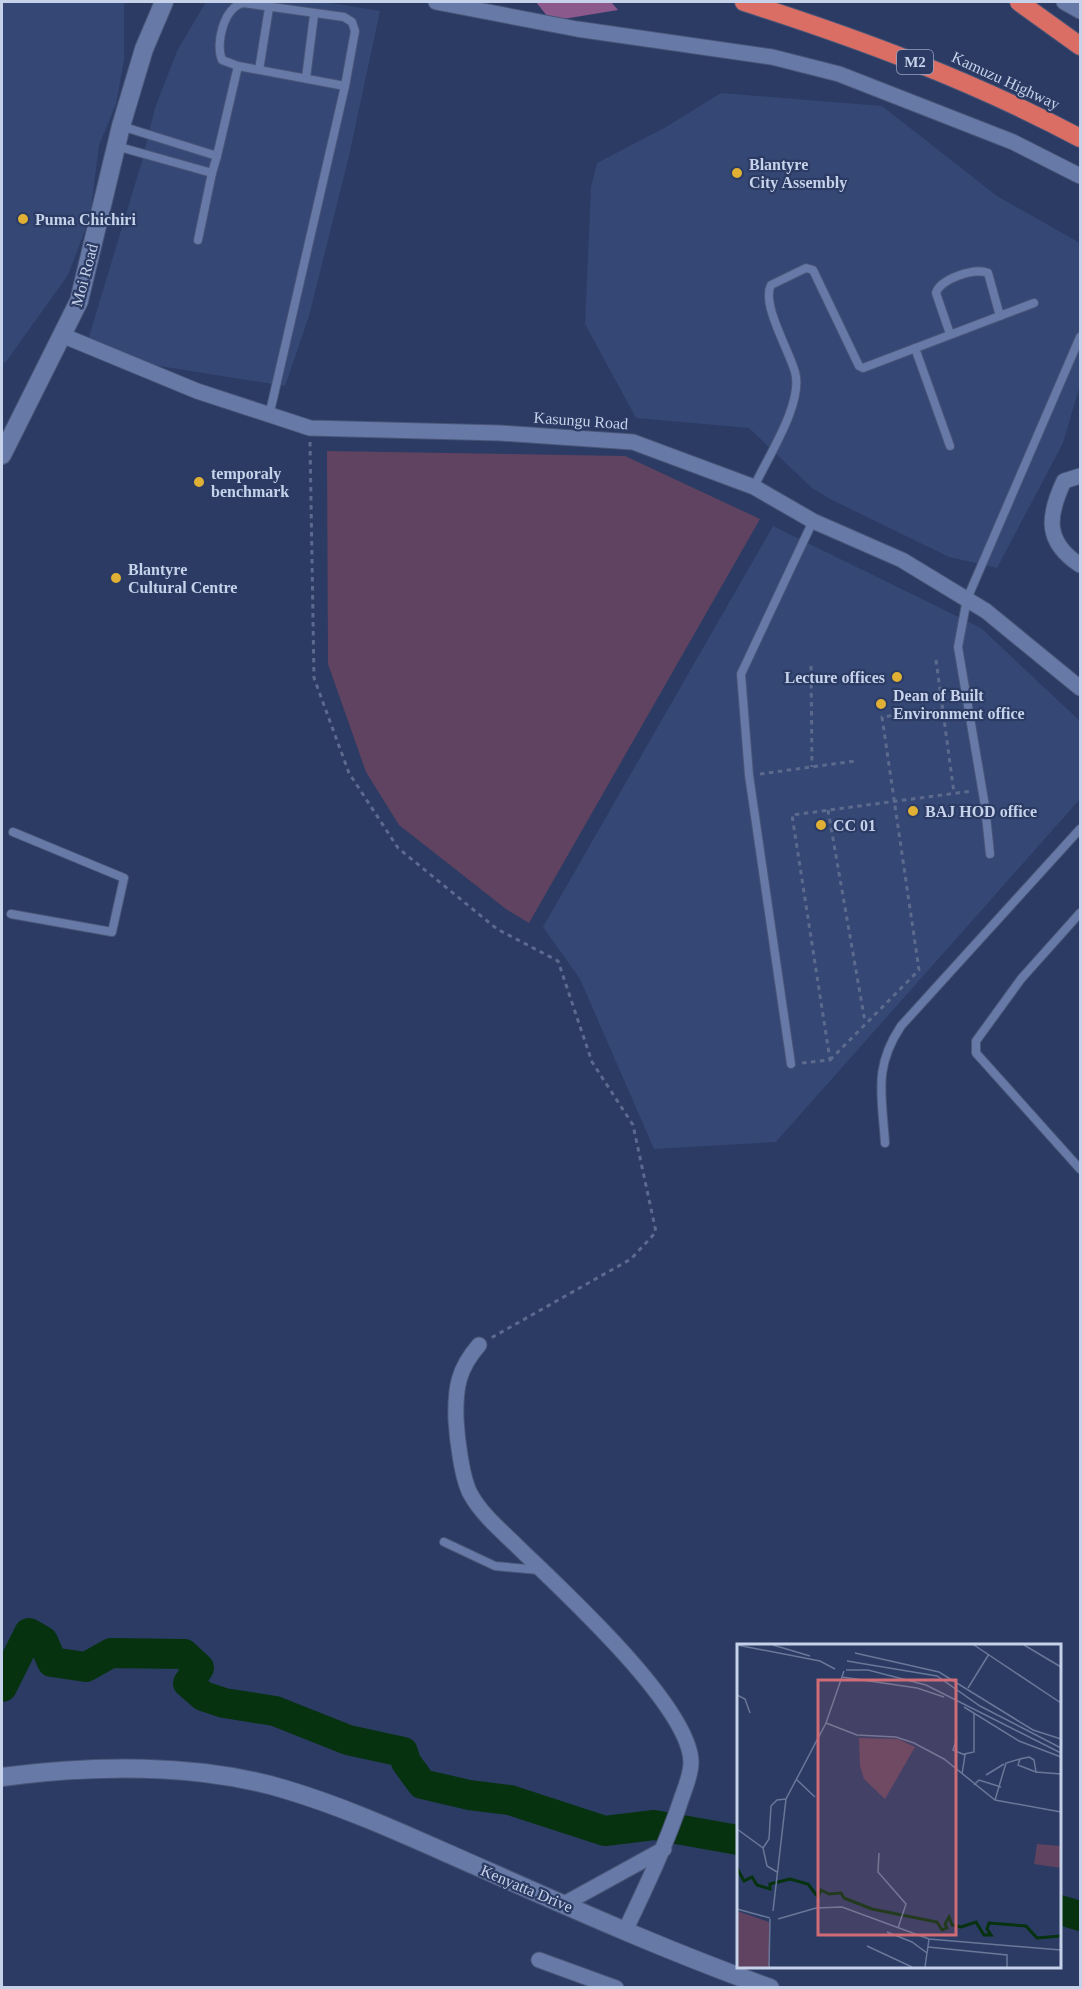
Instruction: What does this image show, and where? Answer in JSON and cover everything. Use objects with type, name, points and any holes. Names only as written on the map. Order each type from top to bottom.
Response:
[{"type":"highway","name":"Kamuzu Highway","points":[[744,2],[848,36],[939,71],[1024,108],[1080,138]]},
{"type":"highway","points":[[1019,2],[1080,46]]},
{"type":"main road","points":[[144,49],[149,2]]},
{"type":"main road","points":[[144,49],[164,2]]},
{"type":"main road","name":"Moi Road","points":[[2,455],[64,336],[79,302],[121,126],[144,49]]},
{"type":"main road","name":"Kenyatta Drive","points":[[2,1777],[62,1770],[135,1768],[191,1771],[284,1789],[406,1835],[625,1931],[770,1988]]},
{"type":"street","points":[[436,2],[577,29],[772,57],[828,71],[1013,142],[1080,176]]},
{"type":"street","points":[[1064,2],[1080,11]]},
{"type":"street","name":"Kasungu Road","points":[[64,336],[197,391],[310,428],[500,433],[633,442],[754,487],[813,521],[902,560],[986,610],[1080,688]]},
{"type":"street","points":[[1080,476],[1064,481],[1052,515],[1053,533],[1057,545],[1080,565]]},
{"type":"street","points":[[479,1345],[465,1361],[457,1384],[457,1440],[470,1495],[585,1612],[650,1685],[682,1729],[689,1745],[691,1762],[689,1778],[677,1814],[625,1931]]},
{"type":"street","points":[[564,1904],[666,1843]]},
{"type":"street","points":[[539,1960],[616,1988]]},
{"type":"lane","points":[[269,416],[307,244],[326,178],[345,86],[355,31],[352,22],[344,17],[314,15],[243,3],[230,10],[219,44],[222,60],[238,66],[345,86]]},
{"type":"lane","points":[[260,70],[269,8]]},
{"type":"lane","points":[[306,78],[314,15]]},
{"type":"lane","points":[[198,240],[238,66]]},
{"type":"lane","points":[[121,126],[217,156]]},
{"type":"lane","points":[[116,146],[212,173]]},
{"type":"lane","points":[[754,487],[793,407],[796,374],[768,300],[771,285],[806,268],[813,270],[859,366],[868,368],[1034,303]]},
{"type":"lane","points":[[950,334],[936,293],[938,287],[945,282],[976,271],[988,273],[1000,316]]},
{"type":"lane","points":[[990,854],[958,647],[967,599],[1080,337]]},
{"type":"lane","points":[[915,348],[950,446]]},
{"type":"lane","points":[[791,1064],[749,775],[741,674],[813,521]]},
{"type":"lane","points":[[885,1143],[881,1084],[882,1065],[888,1047],[902,1026],[1080,829]]},
{"type":"lane","points":[[11,914],[112,932],[124,878],[12,832]]},
{"type":"lane","points":[[1080,913],[1021,979],[976,1041],[975,1047],[976,1053],[1080,1169]]},
{"type":"lane","points":[[444,1542],[495,1566],[542,1570]]},
{"type":"path","points":[[310,428],[314,678],[349,773],[398,848],[497,929],[558,961],[592,1062],[633,1125],[656,1232],[631,1259],[479,1345]]},
{"type":"path","points":[[936,660],[954,793]]},
{"type":"path","points":[[811,666],[812,766]]},
{"type":"path","points":[[791,1064],[830,1060],[865,1022],[896,997],[919,970],[882,717],[943,709]]},
{"type":"path","points":[[749,775],[855,761]]},
{"type":"path","points":[[830,1060],[792,816],[981,791]]},
{"type":"path","points":[[828,810],[865,1022]]},
{"type":"shaded area","points":[[2,2],[124,2],[124,60],[116,104],[99,145],[90,217],[68,275],[5,363],[2,361]]},
{"type":"shaded area","points":[[206,2],[325,2],[380,11],[349,156],[309,316],[285,386],[153,365],[88,340],[142,161],[155,108],[177,51]]},
{"type":"shaded area","points":[[536,2],[611,2],[618,10],[551,21]]},
{"type":"shaded area","name":"Blantyre City Assembly","points":[[721,93],[882,106],[997,196],[1080,243],[1080,385],[1063,443],[997,568],[949,557],[830,499],[812,488],[749,428],[636,418],[585,324],[591,187],[597,163],[666,127]]},
{"type":"shaded area","points":[[327,451],[625,456],[760,519],[529,923],[506,909],[399,825],[366,772],[328,664]]},
{"type":"shaded area","points":[[773,526],[981,628],[1080,721],[1080,799],[776,1142],[654,1149],[580,979],[543,927]]},
{"type":"waterway","points":[[2,1687],[29,1633],[43,1641],[52,1662],[86,1667],[111,1653],[184,1654],[199,1668],[188,1683],[203,1696],[224,1703],[275,1711],[348,1740],[403,1752],[406,1762],[422,1784],[469,1795],[510,1800],[605,1831],[654,1825],[737,1840]]},
{"type":"waterway","points":[[1061,1910],[1080,1916]]},
{"type":"place","name":"Blantyre City Assembly","points":[[737,173]]},
{"type":"place","name":"Puma Chichiri","points":[[23,219]]},
{"type":"place","name":"temporaly benchmark","points":[[199,482]]},
{"type":"place","name":"Blantyre Cultural Centre","points":[[116,578]]},
{"type":"place","name":"Lecture offices","points":[[897,677]]},
{"type":"place","name":"Dean of Built Environment office","points":[[881,704]]},
{"type":"place","name":"BAJ HOD office","points":[[913,811]]},
{"type":"place","name":"CC 01","points":[[821,825]]}]
